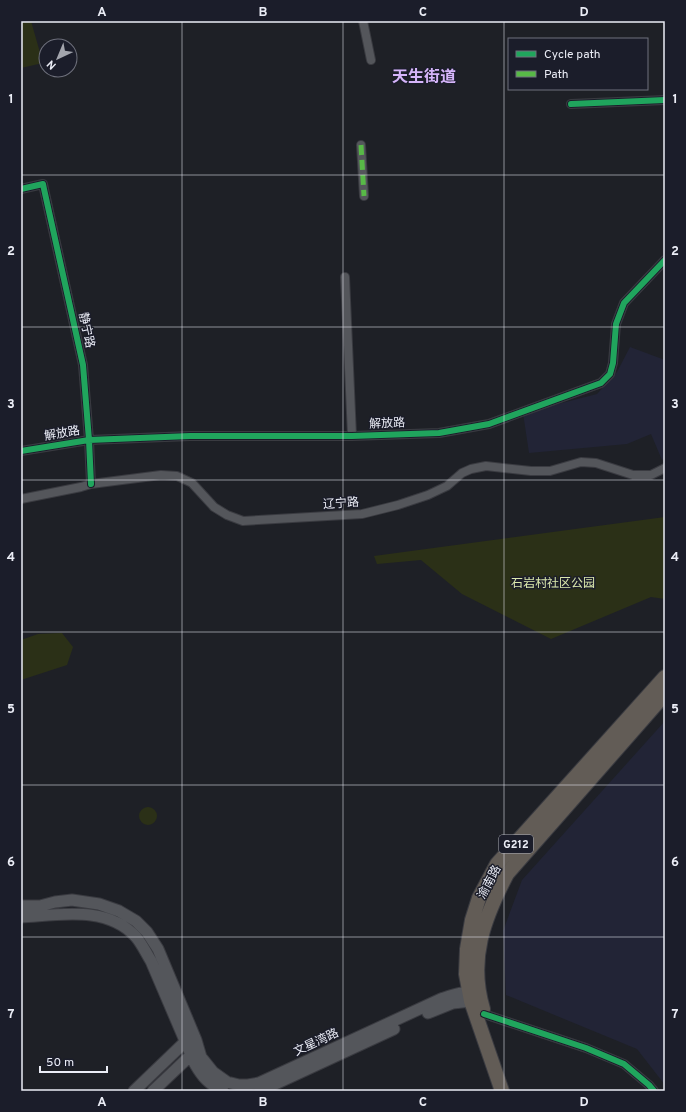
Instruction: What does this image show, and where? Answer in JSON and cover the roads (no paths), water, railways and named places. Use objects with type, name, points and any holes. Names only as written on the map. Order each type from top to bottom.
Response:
[{"type":"highway","name":"渝南路","points":[[491,1049],[472,996],[466,974],[467,949],[472,920],[479,898],[497,864],[665,677]]},
{"type":"highway","name":"渝南路","points":[[491,1049],[484,1014],[472,996],[479,948],[484,926],[492,903],[507,874],[665,694]]},
{"type":"highway","name":"G212","points":[[491,1049],[502,1091]]},
{"type":"highway","name":"G212","points":[[491,1049],[511,1091]]},
{"type":"main road","name":"文星湾路","points":[[21,906],[40,906],[72,900],[99,904],[119,911],[136,921],[147,932],[158,949],[190,1041],[191,1055],[202,1075],[211,1084],[223,1091]]},
{"type":"main road","name":"文星湾路","points":[[21,917],[77,914],[99,916],[125,928],[139,941],[151,961],[190,1041],[201,1057],[213,1072],[227,1082],[239,1085],[259,1083],[441,999],[457,993],[472,996]]},
{"type":"main road","name":"文星湾路","points":[[260,1091],[436,1009],[472,996]]},
{"type":"main road","points":[[134,1091],[190,1041]]},
{"type":"main road","points":[[153,1091],[191,1055]]},
{"type":"street","points":[[363,21],[371,60]]},
{"type":"street","points":[[571,104],[665,100]]},
{"type":"street","points":[[361,145],[364,196]]},
{"type":"street","name":"静宁路","points":[[21,189],[43,184],[69,296],[83,365],[91,484]]},
{"type":"street","name":"解放路","points":[[21,452],[89,440],[190,436],[352,436],[439,433],[489,424],[601,383],[610,374],[612,368],[616,324],[624,303],[665,260]]},
{"type":"street","points":[[345,277],[352,436]]},
{"type":"street","name":"辽宁路","points":[[21,499],[81,488],[91,484],[161,475],[177,476],[192,483],[214,507],[227,515],[243,521],[362,514],[398,505],[428,495],[446,486],[462,473],[471,469],[486,466],[531,471],[550,470],[581,462],[596,464],[633,475],[651,475],[665,468]]},
{"type":"street","points":[[484,1014],[586,1048],[624,1064],[654,1091]]},
{"type":"district","name":"天生街道","points":[[424,76]]},
{"type":"park label","name":"石岩村社区公园","points":[[553,583]]}]
